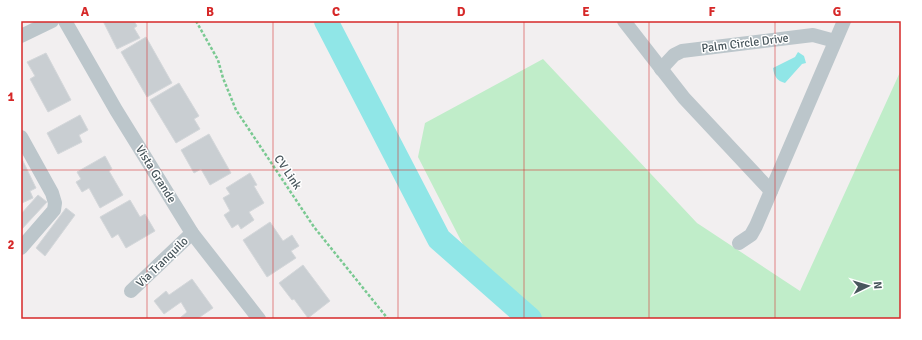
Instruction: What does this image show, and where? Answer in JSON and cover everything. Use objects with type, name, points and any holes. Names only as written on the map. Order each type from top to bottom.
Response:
[{"type":"street","points":[[21,36],[52,21]]},
{"type":"street","name":"Vista Grande","points":[[65,21],[116,110],[192,232],[259,319]]},
{"type":"street","points":[[624,21],[684,98],[771,191]]},
{"type":"street","points":[[739,243],[751,235],[844,21]]},
{"type":"street","name":"Palm Circle Drive","points":[[661,69],[674,55],[682,51],[813,34],[835,41]]},
{"type":"street","points":[[21,137],[52,193],[55,203],[54,210],[21,248]]},
{"type":"street","name":"Via Tranquilo","points":[[131,291],[192,232]]},
{"type":"path","name":"CV Link","points":[[196,21],[218,60],[223,78],[236,110],[314,226],[388,319]]},
{"type":"green space","points":[[543,59],[697,223],[800,291],[901,70],[901,319],[524,319],[474,266],[418,157],[425,123]]},
{"type":"water","points":[[798,52],[804,56],[806,63],[802,64],[785,83],[780,81],[775,76],[773,68],[795,57]]},
{"type":"building","points":[[103,21],[134,21],[137,26],[134,28],[140,38],[117,49]]},
{"type":"building","points":[[146,37],[172,83],[147,97],[121,52]]},
{"type":"building","points":[[46,53],[71,100],[48,112],[30,79],[35,76],[27,62]]},
{"type":"building","points":[[179,83],[199,116],[194,119],[200,129],[176,143],[150,100]]},
{"type":"building","points":[[80,115],[88,130],[79,135],[82,142],[58,154],[47,133]]},
{"type":"building","points":[[209,134],[231,173],[210,185],[201,169],[194,173],[181,150]]},
{"type":"building","points":[[105,156],[112,169],[109,171],[123,195],[100,208],[89,188],[82,192],[76,182],[81,179],[77,172]]},
{"type":"building","points":[[21,157],[36,188],[30,191],[33,198],[22,203],[21,201]]},
{"type":"building","points":[[250,173],[257,185],[254,186],[264,203],[249,212],[254,220],[241,229],[238,224],[232,228],[224,215],[230,211],[223,198],[230,194],[226,188]]},
{"type":"building","points":[[38,195],[47,202],[21,230],[21,214]]},
{"type":"building","points":[[130,200],[140,217],[145,214],[155,231],[126,248],[118,234],[112,238],[100,217]]},
{"type":"building","points":[[66,208],[75,215],[45,256],[36,248]]},
{"type":"building","points":[[270,222],[283,241],[292,235],[299,246],[291,251],[296,258],[267,277],[243,240]]},
{"type":"building","points":[[303,265],[330,301],[308,318],[294,299],[292,300],[279,283]]},
{"type":"building","points":[[192,279],[213,308],[197,319],[181,319],[180,318],[187,312],[181,302],[164,314],[154,301],[166,291],[169,295]]},
{"type":"waterway","points":[[326,21],[439,239],[530,319]]}]
